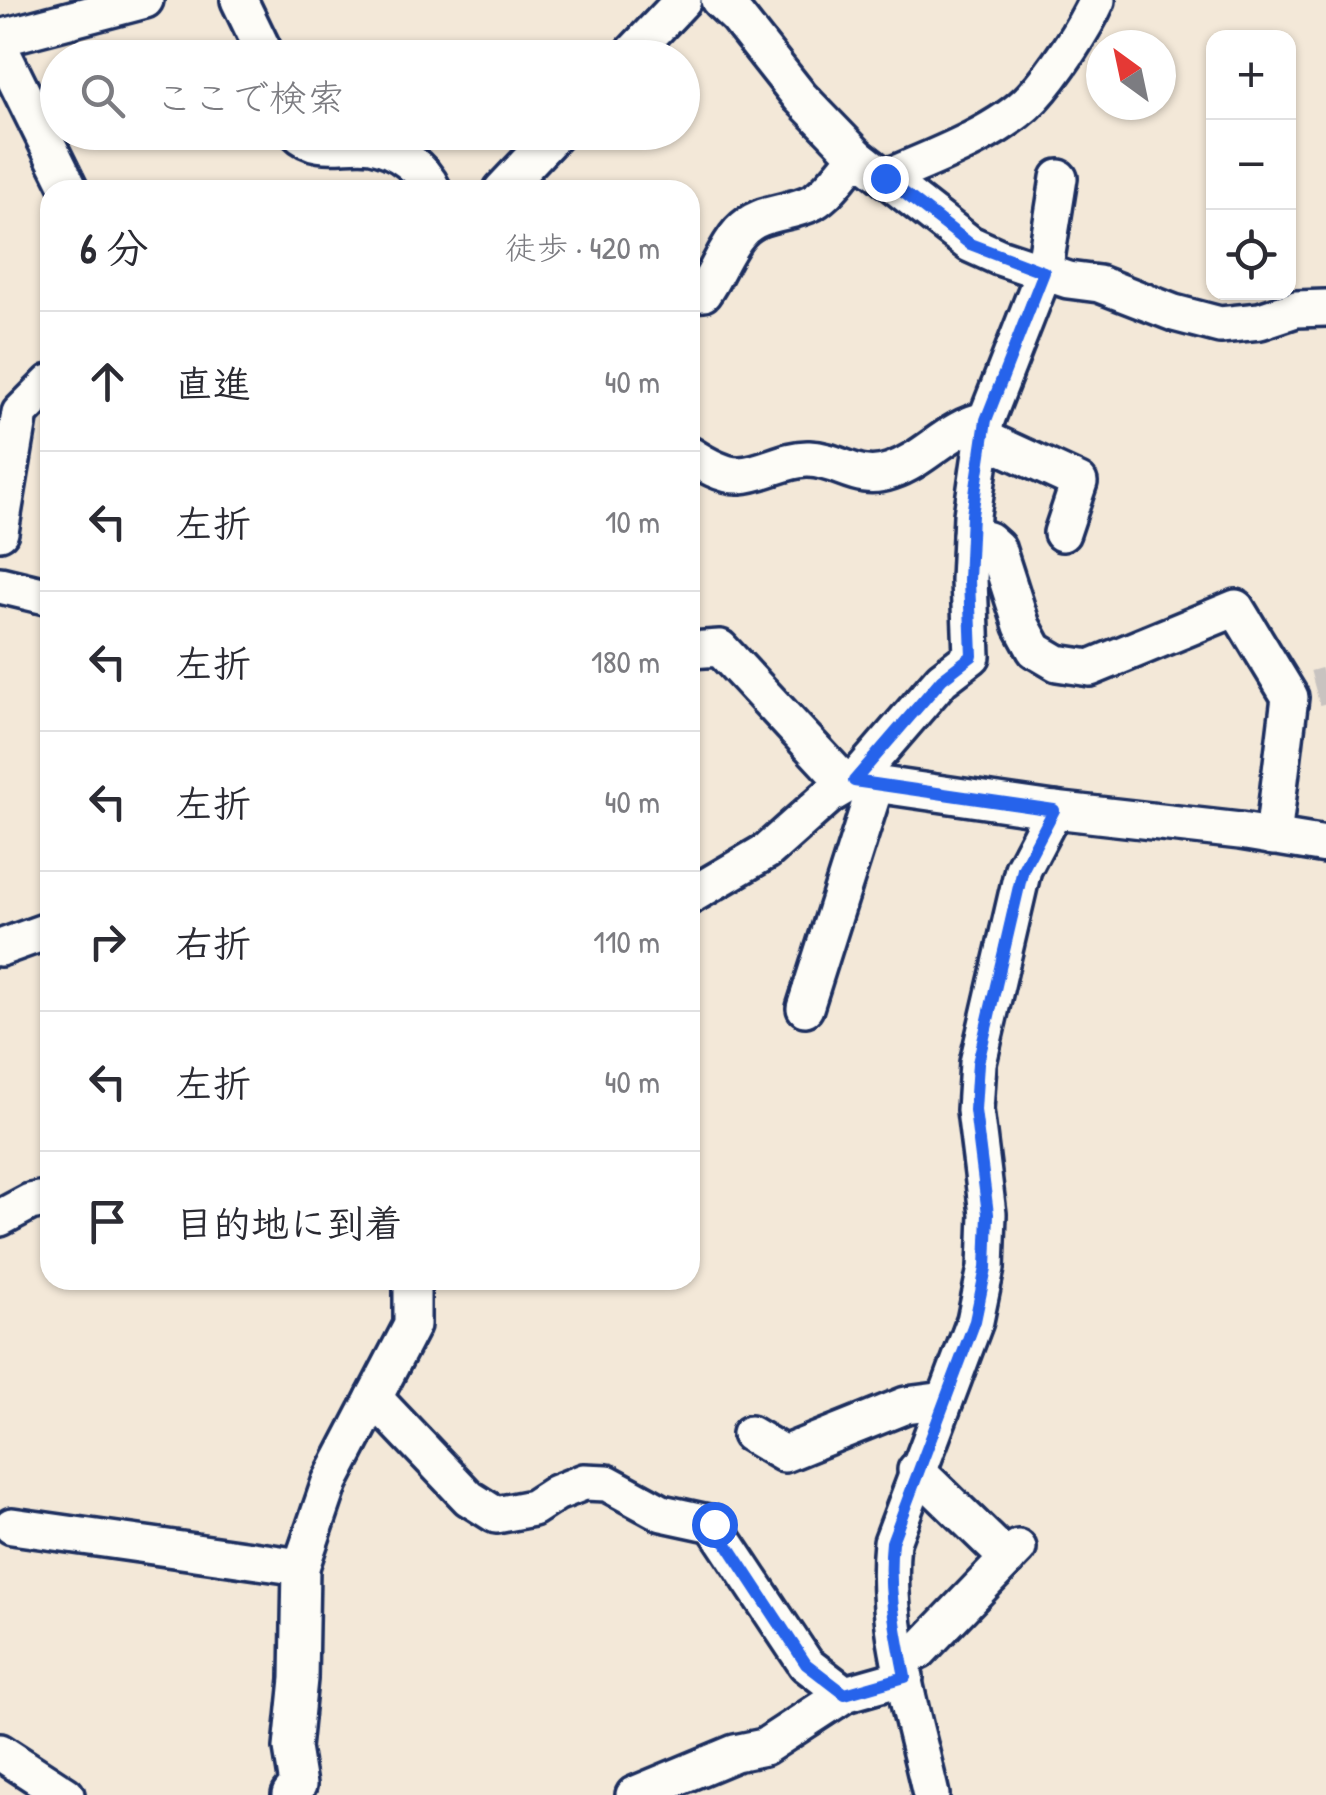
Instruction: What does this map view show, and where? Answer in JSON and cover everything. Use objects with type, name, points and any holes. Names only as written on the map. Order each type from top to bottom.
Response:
[{"type":"street","points":[[40,129],[0,48],[145,0]]},
{"type":"street","points":[[239,0],[258,40]]},
{"type":"street","points":[[645,40],[683,0]]},
{"type":"street","points":[[719,0],[800,97],[856,156],[970,244],[1044,272],[1099,284],[1174,313],[1220,324],[1260,322],[1296,309],[1326,308]]},
{"type":"street","points":[[885,178],[994,126],[1033,98],[1098,0]]},
{"type":"street","points":[[50,150],[65,180]]},
{"type":"street","points":[[386,150],[409,160],[425,180]]},
{"type":"street","points":[[511,180],[540,150]]},
{"type":"street","points":[[700,293],[719,272],[728,249],[742,230],[768,213],[794,210],[816,201],[856,156]]},
{"type":"street","points":[[805,1008],[865,782],[942,679],[972,656],[971,534],[984,429],[1044,272],[1058,178]]},
{"type":"street","points":[[0,532],[20,413],[40,393]]},
{"type":"street","points":[[700,461],[737,476],[806,458],[832,463],[864,477],[891,471],[930,451],[951,431],[984,429],[1080,482],[1062,533]]},
{"type":"street","points":[[971,534],[997,548],[1022,626],[1035,650],[1056,664],[1090,668],[1236,608],[1303,692],[1273,836]]},
{"type":"street","points":[[0,585],[40,595]]},
{"type":"street","points":[[700,649],[720,648],[837,774],[865,782],[1054,810],[1326,845]]},
{"type":"street","points":[[700,890],[767,851],[830,795],[865,782]]},
{"type":"street","points":[[931,1795],[888,1576],[892,1542],[975,1321],[986,1268],[988,1214],[975,1110],[978,1063],[1023,869],[1054,810]]},
{"type":"street","points":[[0,948],[40,934]]},
{"type":"street","points":[[0,1218],[40,1200]]},
{"type":"street","points":[[290,1795],[298,1785],[292,1748],[300,1680],[301,1567],[330,1482],[412,1325],[412,1290]]},
{"type":"street","points":[[374,1398],[470,1498],[496,1516],[534,1508],[556,1493],[584,1482],[608,1484],[662,1514],[714,1524],[806,1664],[845,1694]]},
{"type":"street","points":[[750,1434],[784,1454],[906,1404],[944,1400]]},
{"type":"street","points":[[634,1795],[736,1753],[764,1747],[845,1694],[903,1667],[1013,1554],[916,1470]]},
{"type":"street","points":[[12,1526],[301,1567]]},
{"type":"street","points":[[0,1752],[66,1795]]},
{"type":"tunnel","points":[[1315,688],[1326,685]]},
{"type":"route","points":[[714,1524],[806,1664],[845,1694],[905,1677],[888,1576],[892,1542],[975,1321],[986,1268],[988,1214],[975,1110],[978,1063],[1023,869],[1054,810],[854,781],[942,679],[972,656],[972,515],[986,420],[1044,272],[970,244],[885,178]]}]
